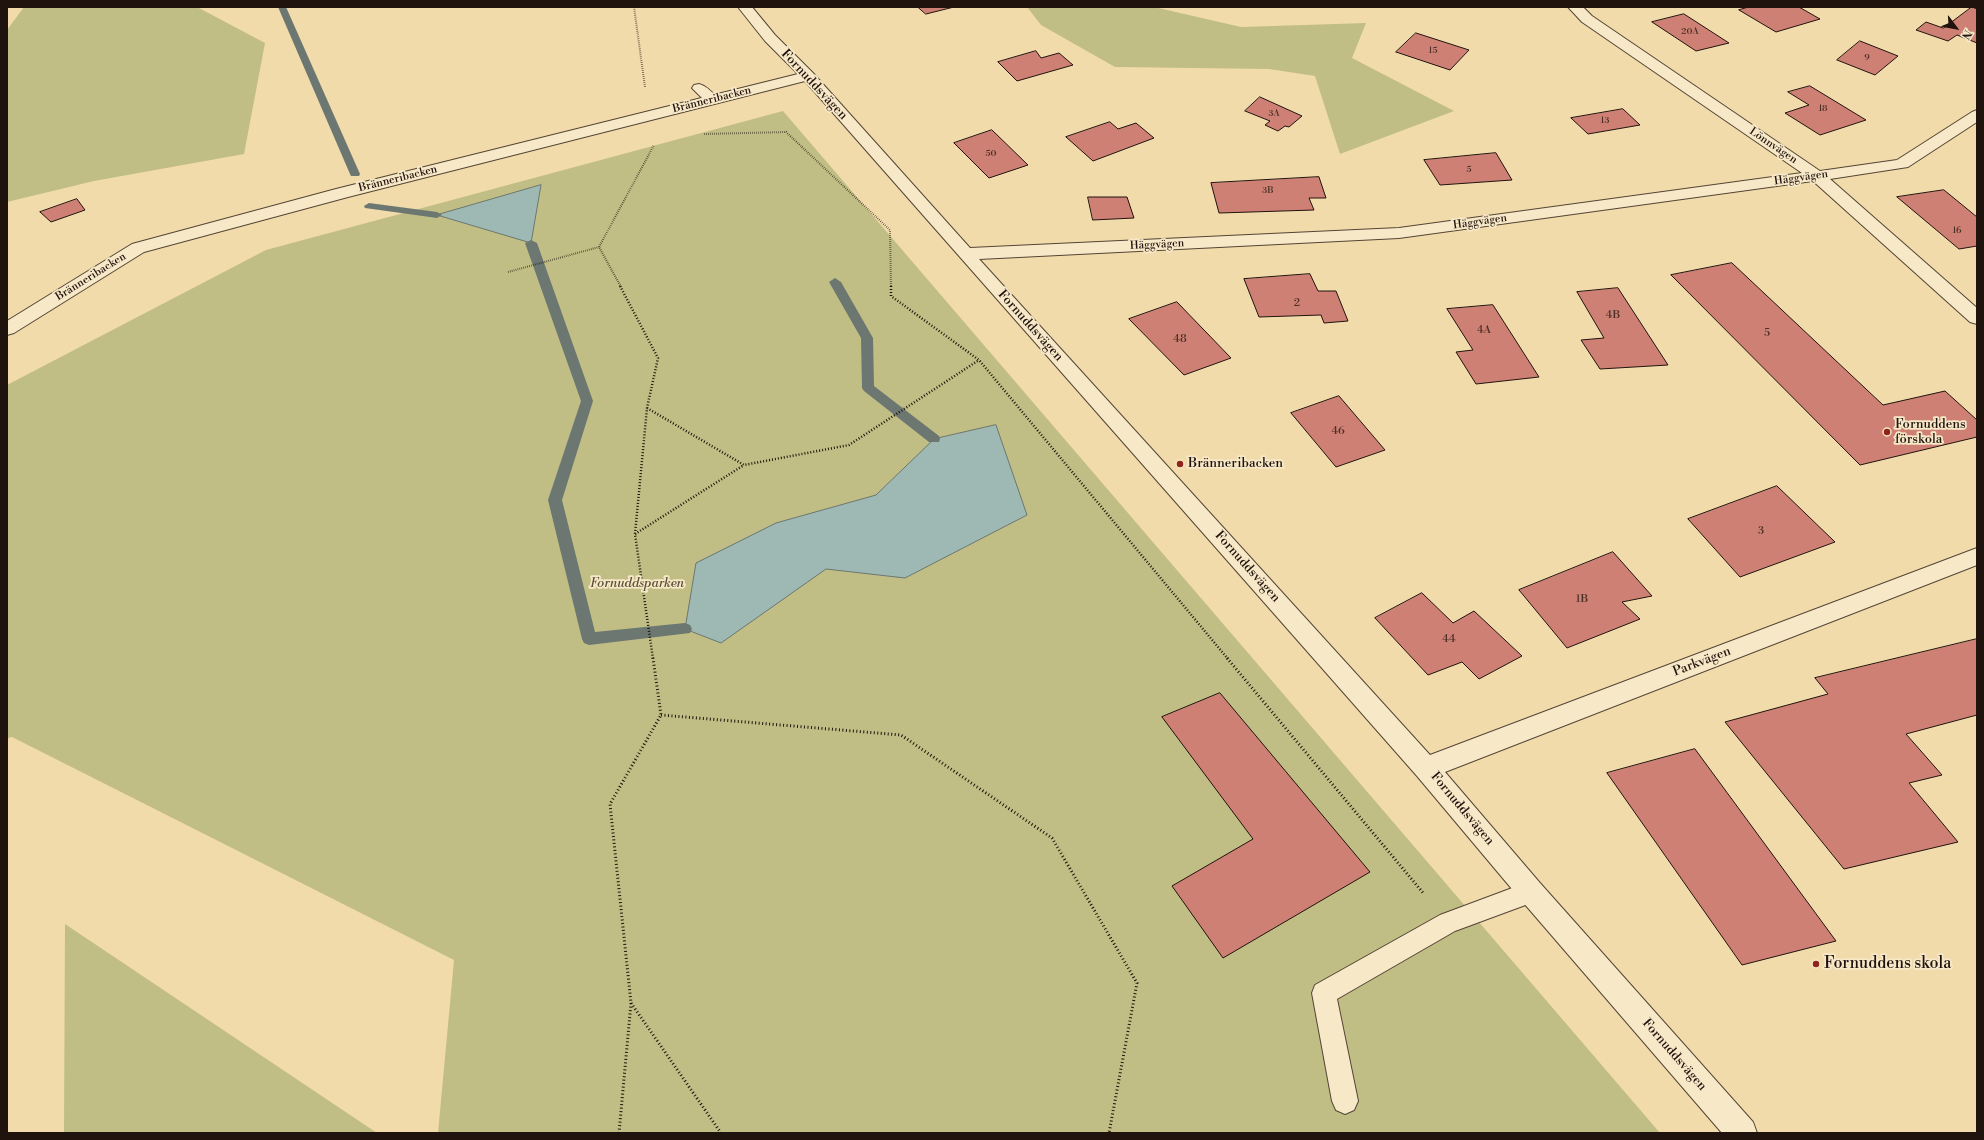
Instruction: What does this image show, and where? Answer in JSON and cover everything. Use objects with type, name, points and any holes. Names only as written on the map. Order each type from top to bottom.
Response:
[{"type":"street","name":"Fornuddsvägen","points":[[745,7],[770,38],[808,76],[965,254],[1426,768],[1531,892],[1742,1133]]},
{"type":"street","name":"Lönnvägen","points":[[1575,7],[1587,19],[1817,176],[1977,318]]},
{"type":"street","name":"Bränneribacken","points":[[7,329],[138,248],[350,191],[808,76]]},
{"type":"street","name":"Häggvägen","points":[[965,254],[1399,233],[1817,176],[1902,164],[1977,115]]},
{"type":"street","name":"Parkvägen","points":[[1426,768],[1977,556]]},
{"type":"lane","points":[[699,88],[712,100]]},
{"type":"lane","points":[[1345,1101],[1324,993],[1448,923],[1531,892]]},
{"type":"path","points":[[508,272],[599,247],[660,135],[649,116],[634,7]]},
{"type":"path","points":[[699,134],[786,132],[890,230],[890,296],[979,360],[1448,923]]},
{"type":"path","points":[[599,247],[658,358],[647,408],[635,534],[661,715],[610,804],[631,1003],[619,1133]]},
{"type":"path","points":[[635,534],[744,465],[849,445],[979,360]]},
{"type":"path","points":[[647,408],[744,465]]},
{"type":"path","points":[[661,715],[901,735],[1052,838],[1137,983],[1109,1133]]},
{"type":"path","points":[[631,1003],[721,1133]]},
{"type":"green space","points":[[24,7],[197,7],[265,43],[244,154],[94,181],[7,202],[7,30]]},
{"type":"green space","points":[[1027,7],[1154,7],[1241,27],[1366,23],[1352,58],[1454,111],[1340,154],[1315,76],[1269,69],[1115,67],[1041,25]]},
{"type":"green space","name":"Fornuddsparken","points":[[783,111],[1660,1133],[438,1133],[454,960],[12,737],[7,738],[7,385],[266,250]]},
{"type":"green space","points":[[65,924],[377,1133],[64,1133]]},
{"type":"water","points":[[541,185],[531,243],[437,215]]},
{"type":"water","points":[[996,425],[1027,515],[905,578],[826,569],[721,643],[685,629],[696,563],[776,523],[876,495],[934,439]]},
{"type":"building","points":[[918,7],[954,7],[926,14]]},
{"type":"building","points":[[1749,7],[1799,7],[1820,19],[1776,32],[1739,10]]},
{"type":"building","points":[[1972,7],[1977,9],[1977,43],[1957,35],[1948,41],[1916,30],[1926,22],[1943,28]]},
{"type":"building","points":[[1684,14],[1729,43],[1696,51],[1652,22]]},
{"type":"building","points":[[1416,33],[1469,50],[1450,70],[1396,52]]},
{"type":"building","points":[[1860,41],[1898,56],[1875,75],[1837,60]]},
{"type":"building","points":[[1036,51],[1041,58],[1059,53],[1073,65],[1017,81],[998,62]]},
{"type":"building","points":[[1810,86],[1866,120],[1820,135],[1785,113],[1809,105],[1788,92]]},
{"type":"building","points":[[1260,97],[1302,116],[1289,127],[1285,126],[1278,131],[1265,125],[1270,121],[1245,111]]},
{"type":"building","points":[[1623,109],[1640,125],[1588,134],[1571,118]]},
{"type":"building","points":[[1110,122],[1118,129],[1136,123],[1154,138],[1093,161],[1066,137]]},
{"type":"building","points":[[992,130],[1028,165],[989,178],[954,143]]},
{"type":"building","points":[[1496,153],[1512,180],[1440,185],[1424,160]]},
{"type":"building","points":[[1319,177],[1326,198],[1309,198],[1314,210],[1219,213],[1211,183]]},
{"type":"building","points":[[1944,190],[1977,217],[1977,246],[1959,249],[1897,197]]},
{"type":"building","points":[[1088,197],[1127,197],[1134,218],[1093,220]]},
{"type":"building","points":[[77,199],[85,210],[51,222],[40,212]]},
{"type":"building","points":[[1732,263],[1883,405],[1945,391],[1977,420],[1977,437],[1860,465],[1671,275]]},
{"type":"building","points":[[1310,274],[1318,291],[1336,291],[1348,321],[1324,323],[1321,315],[1259,317],[1244,279]]},
{"type":"building","points":[[1618,288],[1668,365],[1600,369],[1581,340],[1604,338],[1577,292]]},
{"type":"building","points":[[1177,302],[1231,358],[1184,375],[1129,319]]},
{"type":"building","points":[[1493,305],[1539,377],[1476,384],[1456,352],[1473,350],[1447,309]]},
{"type":"building","points":[[1339,396],[1385,450],[1336,467],[1291,413]]},
{"type":"building","points":[[1777,486],[1835,542],[1740,577],[1688,519]]},
{"type":"building","points":[[1613,552],[1652,596],[1622,602],[1640,619],[1567,648],[1519,590]]},
{"type":"building","points":[[1422,593],[1453,623],[1474,611],[1522,656],[1479,679],[1462,662],[1428,675],[1375,618]]},
{"type":"building","points":[[1977,639],[1977,715],[1906,734],[1942,775],[1909,783],[1958,842],[1844,869],[1725,722],[1828,694],[1815,678]]},
{"type":"building","points":[[1220,693],[1370,872],[1223,958],[1172,886],[1253,839],[1162,717]]},
{"type":"building","points":[[1695,749],[1836,941],[1742,965],[1607,773]]},
{"type":"waterway","points":[[282,7],[355,174]]},
{"type":"waterway","points":[[369,206],[437,215]]},
{"type":"waterway","points":[[531,243],[587,401],[555,500],[589,639],[685,629]]},
{"type":"waterway","points":[[835,282],[867,338],[868,388],[934,439]]},
{"type":"place","name":"Fornuddens förskola","points":[[1887,432]]},
{"type":"place","name":"Bränneribacken","points":[[1180,464]]},
{"type":"place","name":"Fornuddens skola","points":[[1816,964]]}]
